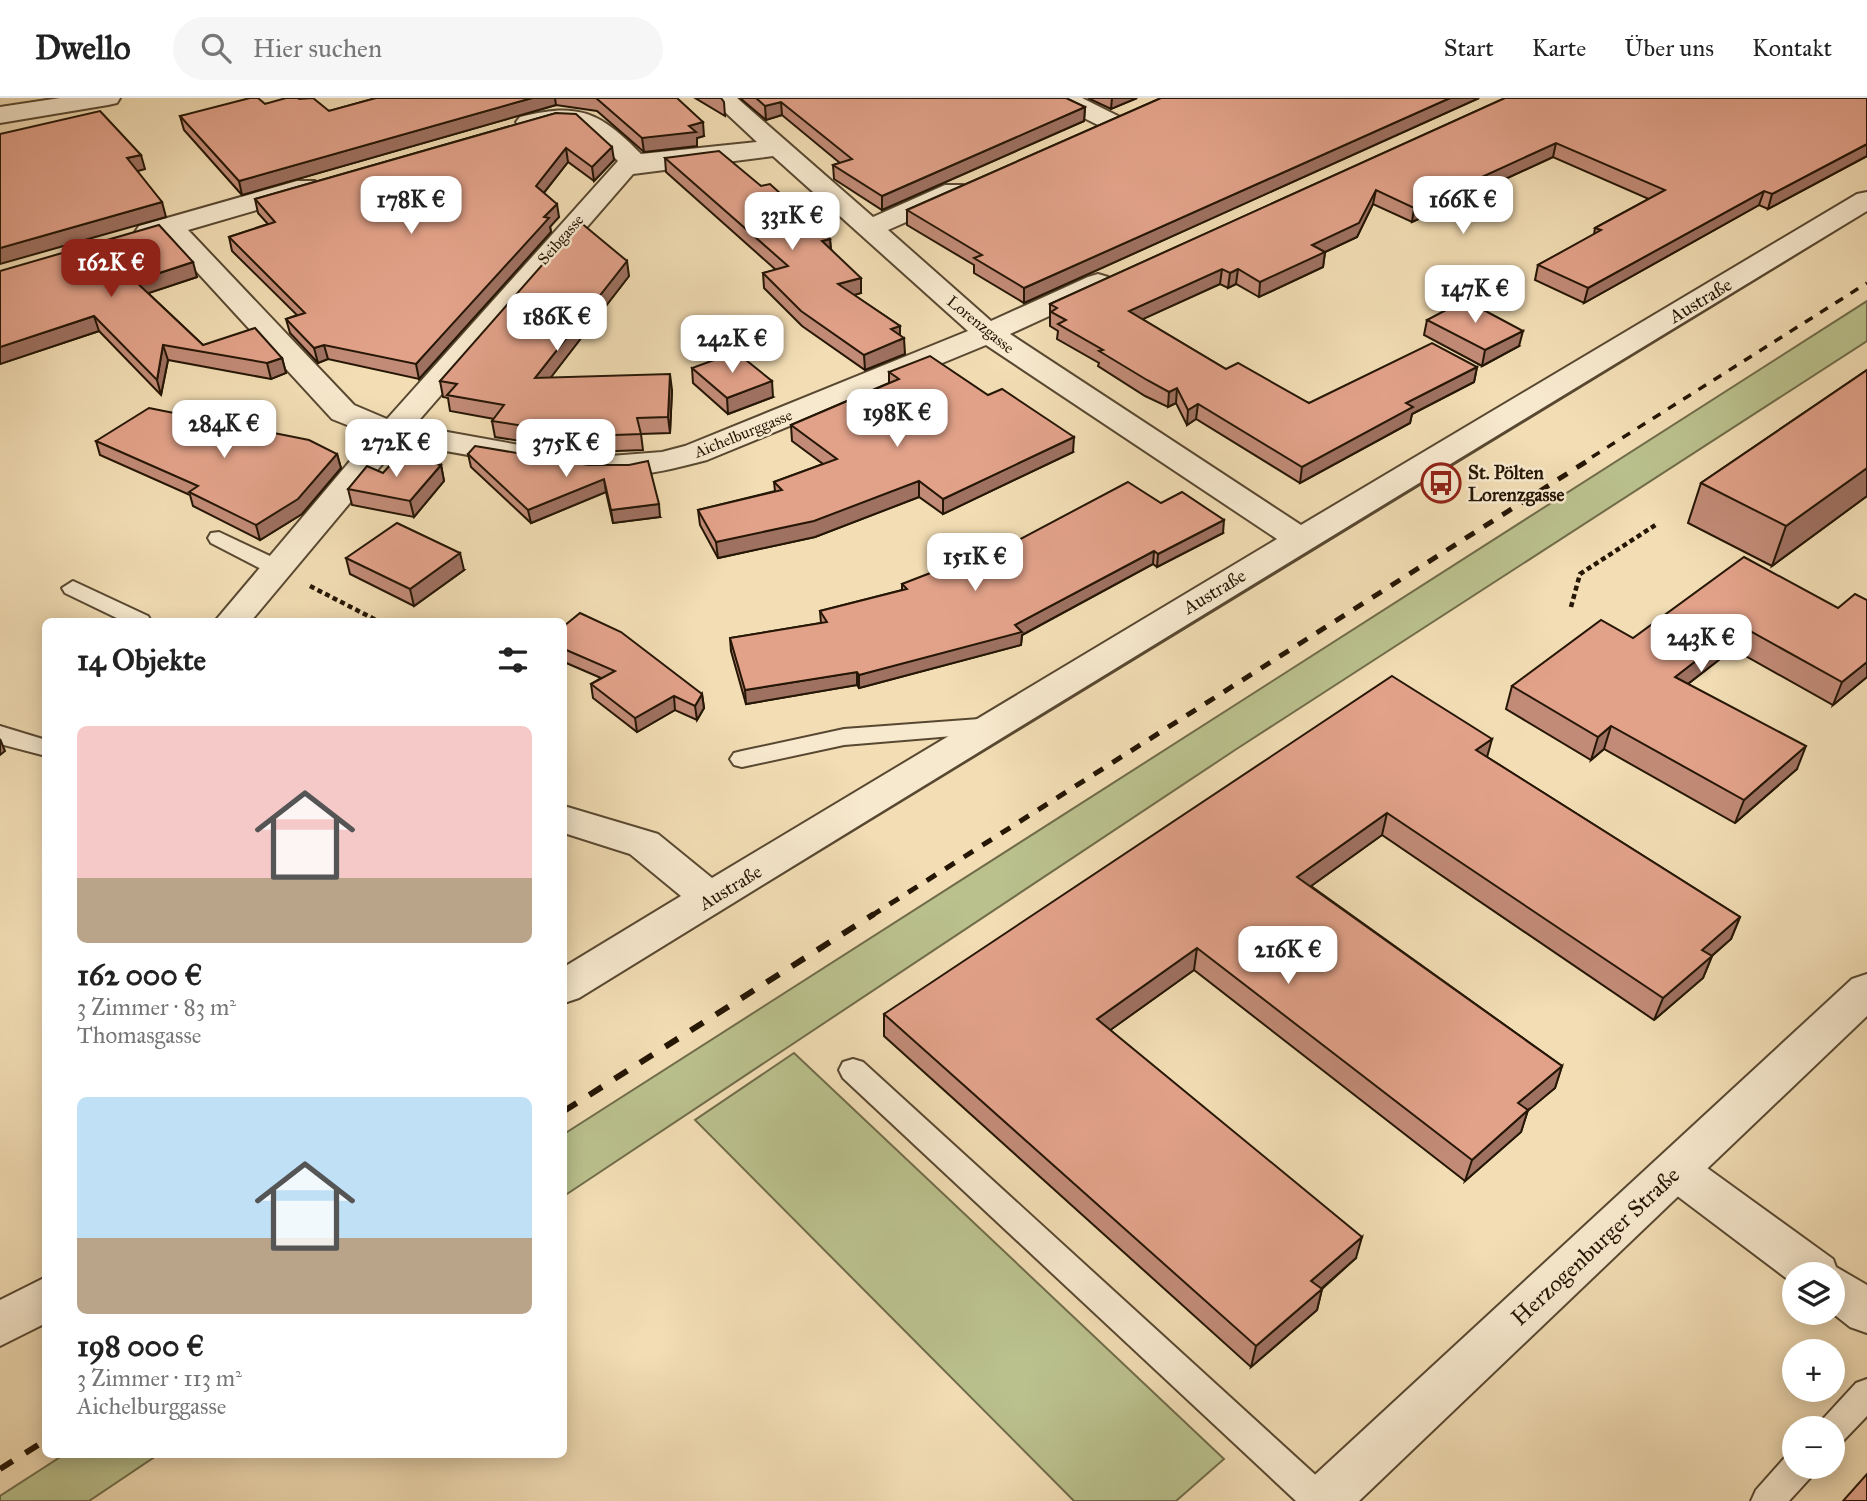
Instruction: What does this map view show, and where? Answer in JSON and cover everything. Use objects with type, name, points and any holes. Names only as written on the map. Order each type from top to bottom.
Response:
[{"type":"street","points":[[0,115],[108,98]]},
{"type":"street","name":"Lorenzgasse","points":[[722,98],[988,333],[1301,540]]},
{"type":"street","points":[[1063,98],[1121,117],[1086,133]]},
{"type":"street","points":[[501,130],[556,116],[581,117],[614,141],[635,163],[778,148]]},
{"type":"street","name":"Seibgasse","points":[[236,618],[392,432],[614,176],[635,163]]},
{"type":"street","points":[[130,238],[328,180]]},
{"type":"street","points":[[871,228],[972,183]]},
{"type":"street","name":"Austraße","points":[[567,985],[1867,200]]},
{"type":"street","name":"Aichelburggasse","points":[[169,226],[343,412],[392,432],[590,466],[631,465],[696,453],[988,333],[1127,270]]},
{"type":"street","points":[[567,820],[644,844],[711,899]]},
{"type":"street","name":"Herzogenburger Straße","points":[[1321,1501],[1867,990]]},
{"type":"street","points":[[1676,1170],[1800,1262]]},
{"type":"street","points":[[1845,1296],[1867,1312]]},
{"type":"street","points":[[0,1325],[42,1300]]},
{"type":"lane","points":[[219,538],[279,569]]},
{"type":"lane","points":[[73,588],[134,618]]},
{"type":"lane","points":[[742,759],[844,737],[993,726]]},
{"type":"lane","points":[[0,734],[9,739],[42,747]]},
{"type":"lane","points":[[853,1070],[1321,1501]]},
{"type":"lane","points":[[1845,1417],[1867,1393]]},
{"type":"lane","points":[[1768,1501],[1787,1479]]},
{"type":"path","points":[[1571,607],[1580,574],[1657,524]]},
{"type":"path","points":[[279,569],[372,618]]},
{"type":"green space","points":[[1867,301],[1867,341],[1235,750],[567,1194],[567,1132]]},
{"type":"green space","points":[[794,1053],[1224,1459],[1176,1501],[1074,1501],[695,1120]]},
{"type":"green space","points":[[59,1458],[153,1458],[89,1501],[0,1501],[0,1496]]},
{"type":"building","points":[[258,98],[265,104],[286,98],[313,98],[329,111],[376,98],[532,98],[239,181],[180,116]]},
{"type":"building","points":[[596,98],[677,98],[703,122],[689,126],[696,132],[642,138]]},
{"type":"building","points":[[756,98],[1066,98],[1085,107],[882,196],[833,165],[852,159],[781,102],[765,106]]},
{"type":"building","points":[[1161,98],[1450,98],[1024,288],[974,258],[982,255],[907,210]]},
{"type":"building","points":[[1505,98],[1867,98],[1867,144],[1772,194],[1764,191],[1588,288],[1538,265],[1601,230],[1595,228],[1665,190],[1556,143],[1414,208],[1376,190],[1359,223],[1312,245],[1325,252],[1260,282],[1238,269],[1230,273],[1222,269],[1129,311],[1226,369],[1238,363],[1309,403],[1432,343],[1477,367],[1406,403],[1413,407],[1302,467],[1198,404],[1188,410],[1177,388],[1169,392],[1147,380],[1058,324],[1066,320],[1051,312],[1057,308],[1050,304]]},
{"type":"building","points":[[100,111],[141,155],[127,158],[162,202],[0,248],[0,134]]},
{"type":"building","points":[[556,113],[576,114],[612,147],[592,167],[566,148],[536,186],[557,204],[544,217],[549,218],[416,364],[324,345],[314,348],[286,319],[305,313],[229,237],[275,222],[255,199]]},
{"type":"building","points":[[719,151],[761,186],[770,184],[830,239],[822,241],[861,278],[838,284],[900,326],[891,329],[904,338],[864,355],[801,311],[763,273],[788,266],[665,158]]},
{"type":"building","points":[[580,222],[627,261],[535,378],[670,374],[668,417],[637,418],[641,434],[588,436],[492,421],[504,405],[447,395],[457,384],[440,381]]},
{"type":"building","points":[[159,225],[193,262],[135,281],[203,345],[255,328],[282,358],[267,363],[163,345],[157,380],[94,316],[0,347],[0,271]]},
{"type":"building","points":[[1465,300],[1523,331],[1485,350],[1427,320]]},
{"type":"building","points":[[736,352],[772,381],[727,398],[692,368]]},
{"type":"building","points":[[930,356],[988,395],[1002,389],[1074,437],[943,499],[919,481],[814,521],[716,542],[698,510],[782,490],[774,482],[837,459],[791,425],[899,379],[889,372]]},
{"type":"building","points":[[1867,370],[1867,468],[1786,526],[1701,483]]},
{"type":"building","points":[[149,408],[309,440],[337,454],[298,499],[256,525],[189,492],[198,486],[96,441]]},
{"type":"building","points":[[475,446],[588,465],[629,465],[648,461],[659,504],[611,510],[604,479],[528,510],[468,454]]},
{"type":"building","points":[[398,456],[441,465],[410,501],[348,489],[367,466],[383,473]]},
{"type":"building","points":[[1128,482],[1161,503],[1182,492],[1224,520],[1158,554],[1154,551],[1015,625],[1022,632],[859,675],[857,672],[745,690],[730,638],[827,622],[820,611],[907,589],[902,584],[951,565],[958,572]]},
{"type":"building","points":[[397,523],[460,553],[410,589],[346,558]]},
{"type":"building","points":[[1744,557],[1838,608],[1855,594],[1867,600],[1867,662],[1842,682],[1741,626],[1675,677],[1806,746],[1744,800],[1611,726],[1598,737],[1512,686],[1601,620],[1633,638]]},
{"type":"building","points":[[580,613],[621,632],[702,694],[695,706],[674,696],[635,718],[591,684],[615,671],[567,650],[567,624]]},
{"type":"building","points":[[1392,676],[1492,739],[1476,750],[1740,917],[1702,950],[1712,956],[1663,998],[1387,813],[1297,877],[1562,1066],[1518,1103],[1528,1110],[1472,1160],[1197,948],[1097,1019],[1362,1237],[1311,1281],[1322,1289],[1256,1346],[884,1014]]},
{"type":"building","points":[[1867,1474],[1867,1501],[1843,1501]]},
{"type":"railway","points":[[1592,457],[1867,283]]},
{"type":"railway","points":[[871,916],[1595,456]]},
{"type":"railway","points":[[567,1109],[874,914]]},
{"type":"railway","points":[[0,1469],[42,1443]]},
{"type":"place","name":"St. Pölten Lorenzgasse","points":[[1441,483]]}]
